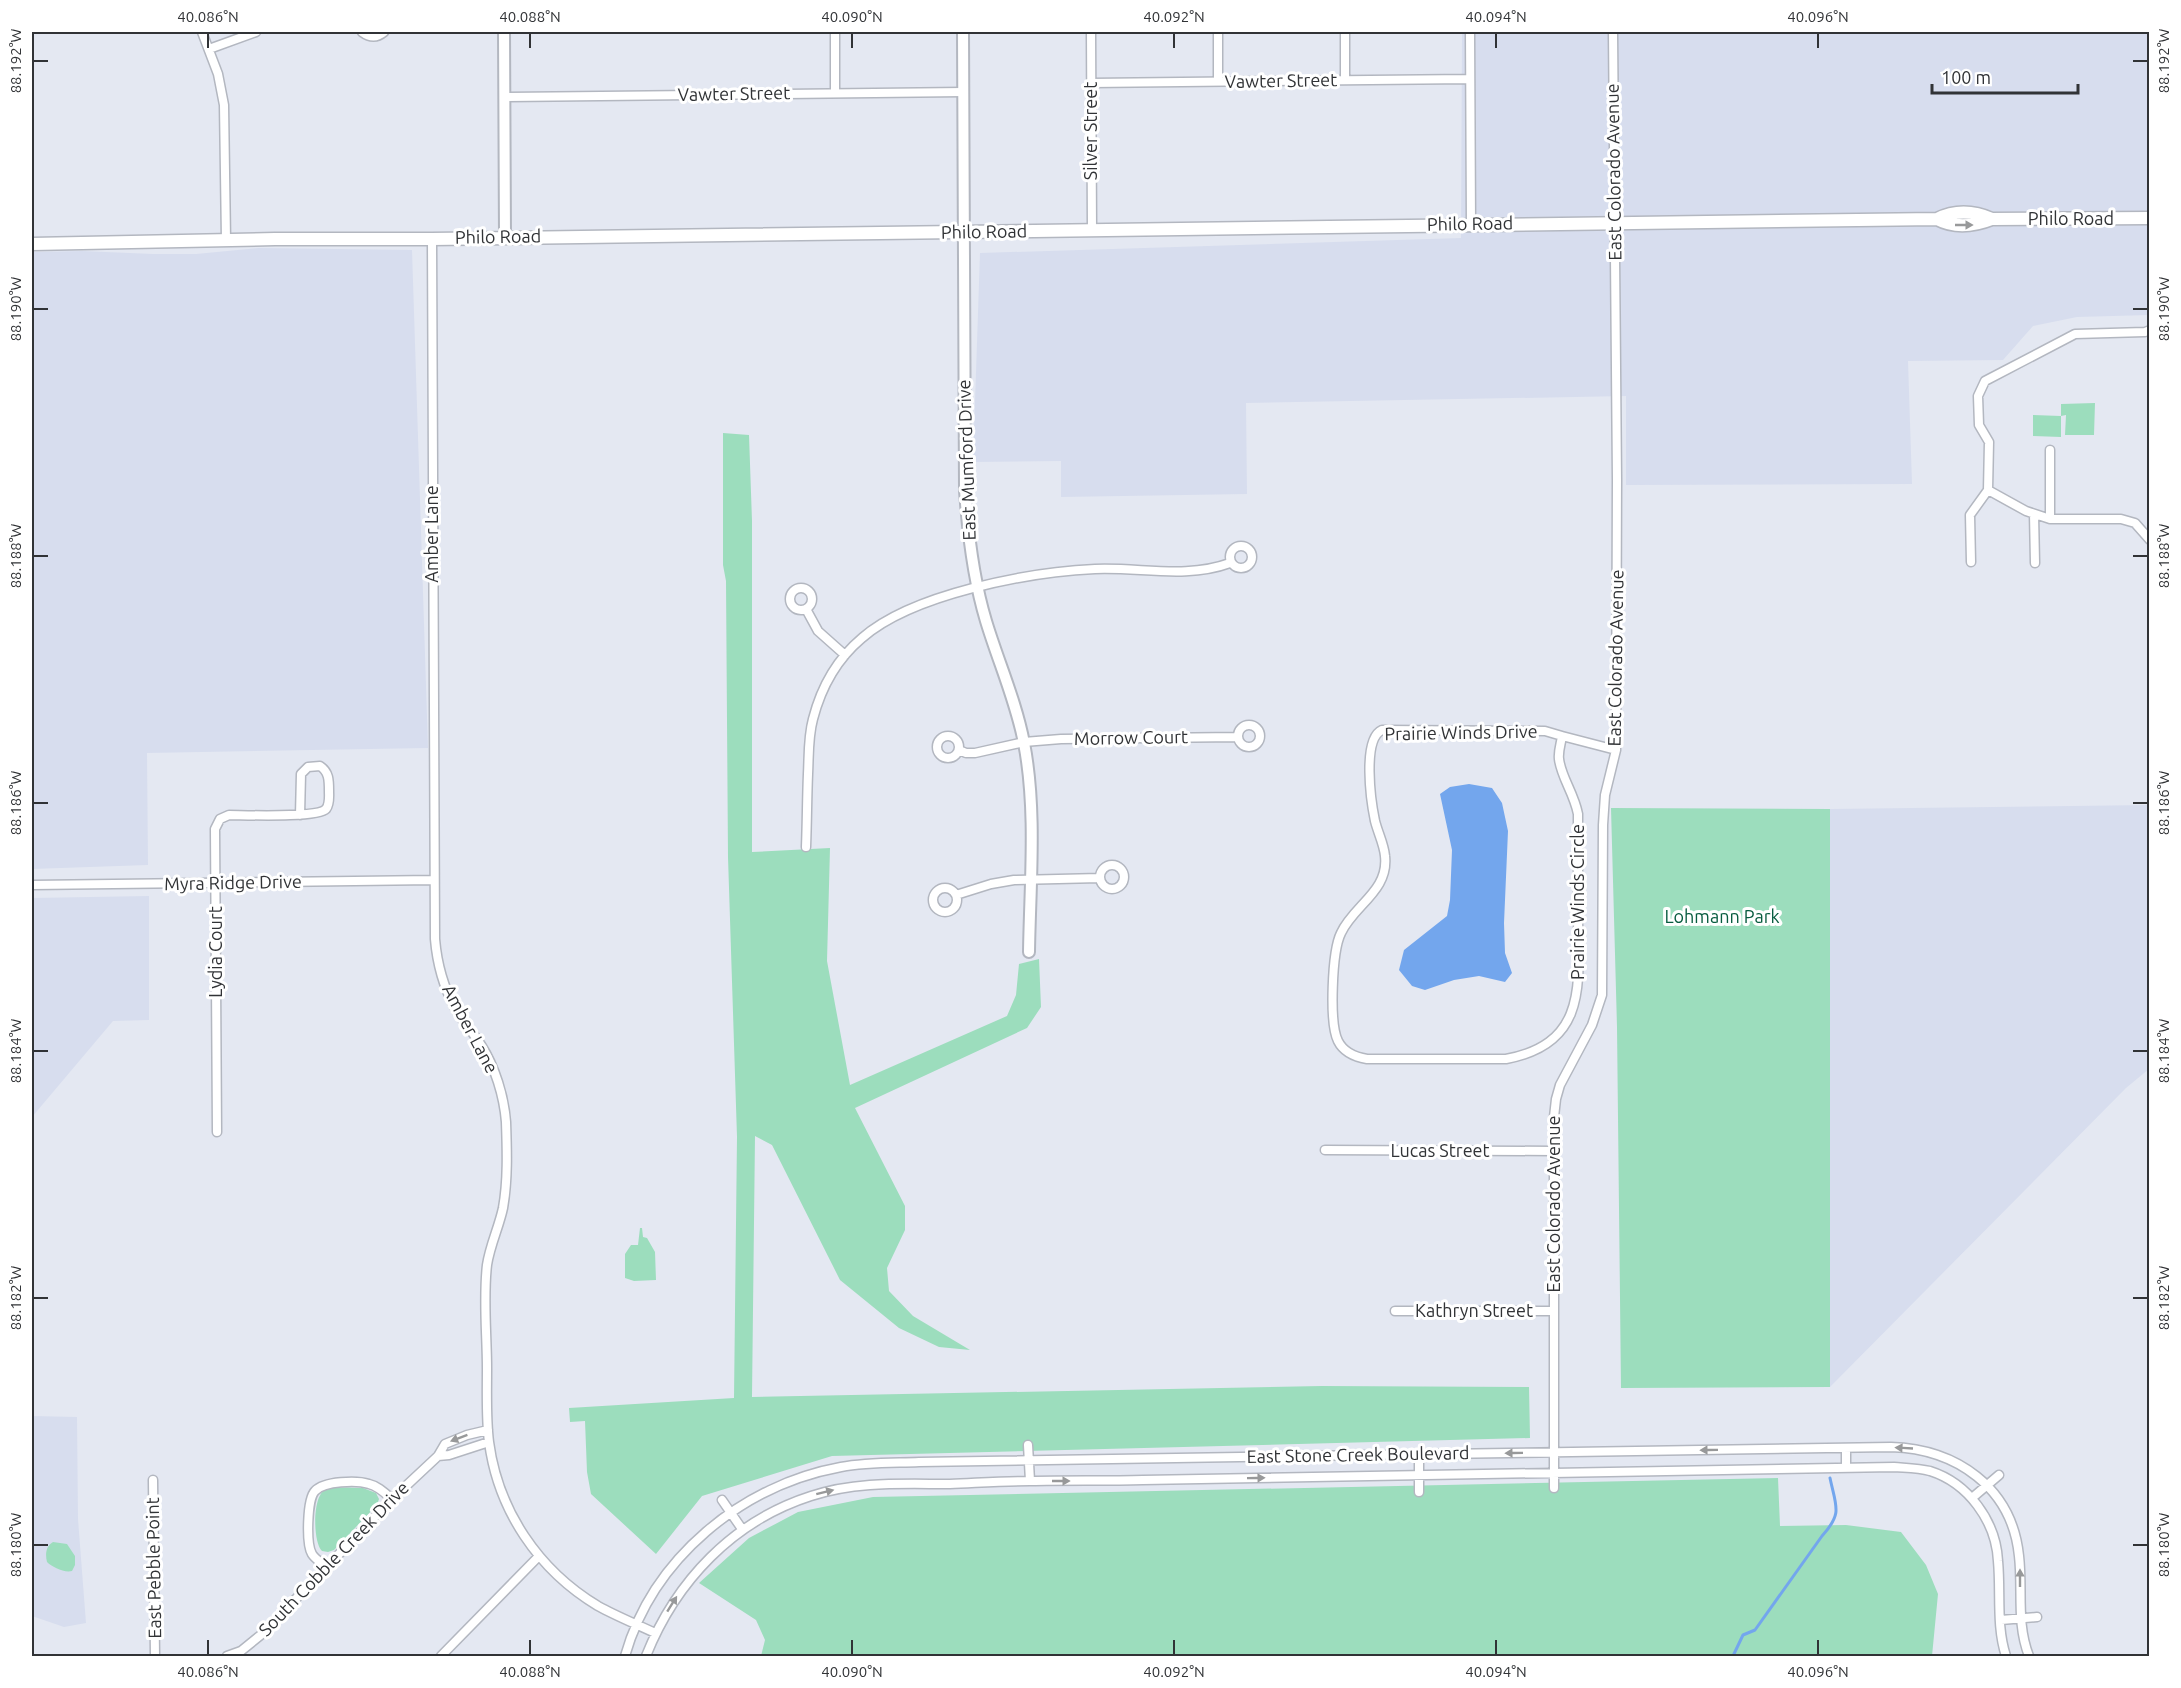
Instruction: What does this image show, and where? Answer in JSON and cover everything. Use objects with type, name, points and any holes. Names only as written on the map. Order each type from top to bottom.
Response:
[{"type":"main road","name":"Philo Road","points":[[32,244],[1937,219],[1949,213],[1978,213],[1992,219],[2150,218]]},
{"type":"street","points":[[202,32],[218,74],[224,105],[226,240]]},
{"type":"street","points":[[209,48],[256,32]]},
{"type":"street","points":[[362,32],[375,36],[384,32]]},
{"type":"street","points":[[504,32],[506,237]]},
{"type":"street","points":[[835,32],[835,93]]},
{"type":"street","name":"East Mumford Drive","points":[[963,32],[967,529],[977,587],[1024,742],[1030,792],[1029,952]]},
{"type":"street","name":"Silver Street","points":[[1091,32],[1092,230]]},
{"type":"street","points":[[1218,32],[1218,81]]},
{"type":"street","points":[[1345,32],[1345,80]]},
{"type":"street","points":[[1470,32],[1471,225]]},
{"type":"street","name":"East Colorado Avenue","points":[[1554,1488],[1553,1311],[1556,1099],[1560,1085],[1592,1025],[1602,995],[1603,825],[1605,795],[1617,750],[1613,32]]},
{"type":"street","name":"Vawter Street","points":[[1091,83],[1470,79]]},
{"type":"street","name":"Vawter Street","points":[[504,97],[964,92]]},
{"type":"street","name":"Amber Lane","points":[[432,239],[435,939],[441,974],[455,1009],[488,1058],[503,1098],[506,1121],[506,1188],[502,1210],[490,1248],[486,1280],[489,1442],[505,1502],[513,1520],[539,1556],[560,1578],[579,1593],[655,1633]]},
{"type":"street","points":[[1971,562],[1970,515],[1988,490],[1989,442],[1979,425],[1978,396],[1985,381],[2075,334],[2150,330]]},
{"type":"street","points":[[2050,450],[2050,519]]},
{"type":"street","points":[[1988,490],[2050,519],[2121,519],[2135,523],[2150,540]]},
{"type":"street","points":[[2034,513],[2035,563]]},
{"type":"street","points":[[806,847],[809,743],[813,720],[828,680],[844,655],[866,634],[888,620],[930,602],[977,587],[1022,578],[1077,570],[1191,572],[1230,563]]},
{"type":"street","points":[[806,609],[818,631],[844,655]]},
{"type":"street","name":"Prairie Winds Drive","points":[[1346,1051],[1337,1040],[1334,1030],[1334,956],[1342,930],[1376,890],[1385,866],[1384,850],[1372,805],[1370,757],[1373,738],[1382,730],[1545,731],[1617,750]]},
{"type":"street","name":"Prairie Winds Drive","points":[[1559,763],[1558,750],[1562,736]]},
{"type":"street","name":"Morrow Court","points":[[959,750],[975,753],[1024,742],[1076,738],[1238,737]]},
{"type":"street","name":"Prairie Winds Circle","points":[[1346,1051],[1358,1058],[1367,1059],[1506,1059],[1539,1049],[1558,1034],[1573,1009],[1579,979],[1578,814],[1575,800],[1559,763]]},
{"type":"street","name":"Lydia Court","points":[[217,1132],[215,829],[220,819],[230,814],[300,814],[316,814],[328,807],[329,778],[325,769],[320,766],[308,767],[301,774],[300,814]]},
{"type":"street","points":[[956,895],[991,884],[1030,879],[1100,878]]},
{"type":"street","name":"Myra Ridge Drive","points":[[32,885],[434,880]]},
{"type":"street","name":"Lucas Street","points":[[1325,1150],[1554,1151]]},
{"type":"street","name":"Kathryn Street","points":[[1395,1311],[1553,1311]]},
{"type":"street","name":"South Cobble Creek Drive","points":[[227,1656],[241,1651],[255,1641],[392,1499],[438,1456],[445,1444],[488,1430]]},
{"type":"street","name":"South Cobble Creek Drive","points":[[438,1456],[449,1455],[489,1442]]},
{"type":"street","points":[[1028,1445],[1030,1481]]},
{"type":"street","points":[[1846,1448],[1846,1468]]},
{"type":"street","name":"East Stone Creek Boulevard","points":[[625,1656],[637,1624],[672,1567],[689,1548],[730,1512],[766,1491],[796,1479],[842,1467],[885,1463],[1910,1448],[1930,1451],[1963,1466],[1987,1485],[2004,1507],[2020,1557],[2020,1618],[2029,1656]]},
{"type":"street","points":[[1419,1455],[1419,1492]]},
{"type":"street","name":"East Stone Creek Boulevard","points":[[646,1656],[655,1633],[691,1577],[726,1541],[742,1529],[792,1503],[837,1489],[881,1484],[1894,1467],[1922,1469],[1949,1480],[1972,1498],[1985,1517],[1996,1545],[2001,1637],[2006,1656]]},
{"type":"street","points":[[1972,1498],[1999,1475]]},
{"type":"street","name":"East Pebble Point","points":[[153,1480],[155,1656]]},
{"type":"street","points":[[326,1567],[312,1554],[309,1544],[310,1498],[316,1490],[322,1485],[332,1483],[362,1483],[377,1487],[392,1499]]},
{"type":"street","points":[[722,1500],[742,1529]]},
{"type":"street","points":[[441,1656],[539,1556]]},
{"type":"street","points":[[2001,1620],[2037,1617]]},
{"type":"shaded area","points":[[1462,32],[2149,32],[2149,315],[2077,317],[2033,326],[2003,360],[1908,361],[1912,484],[1626,485],[1626,396],[1246,403],[1247,494],[1061,497],[1061,461],[973,462],[980,253],[1461,238]]},
{"type":"shaded area","points":[[258,248],[412,250],[428,748],[147,753],[148,865],[32,869],[32,252],[196,254]]},
{"type":"shaded area","points":[[2150,805],[2149,1069],[2126,1088],[1830,1387],[1830,809]]},
{"type":"shaded area","points":[[149,896],[149,1020],[113,1021],[32,1117],[32,898]]},
{"type":"shaded area","points":[[32,1416],[77,1417],[78,1519],[86,1623],[64,1627],[32,1616]]},
{"type":"green space","points":[[2095,403],[2094,435],[2065,435],[2066,415],[2061,416],[2061,404]]},
{"type":"green space","points":[[2033,415],[2061,416],[2061,437],[2033,436]]},
{"type":"green space","points":[[723,433],[749,435],[752,521],[752,852],[830,848],[827,961],[850,1085],[1007,1016],[1016,995],[1019,964],[1039,959],[1041,1007],[1027,1028],[855,1108],[905,1206],[905,1230],[887,1268],[889,1291],[913,1316],[970,1350],[939,1347],[899,1328],[840,1280],[772,1145],[755,1136],[752,1397],[1322,1386],[1529,1387],[1530,1438],[832,1456],[702,1496],[656,1554],[591,1494],[587,1472],[585,1421],[570,1422],[569,1408],[734,1398],[737,1137],[728,857]]},
{"type":"green space","name":"Lohmann Park","points":[[1611,808],[1830,809],[1830,1387],[1621,1388],[1617,1027]]},
{"type":"green space","points":[[640,1228],[642,1228],[643,1237],[647,1238],[655,1252],[656,1280],[634,1281],[625,1278],[625,1254],[631,1245],[638,1245]]},
{"type":"green space","points":[[1778,1478],[1780,1526],[1846,1525],[1901,1532],[1926,1565],[1938,1594],[1932,1656],[761,1656],[765,1640],[756,1620],[699,1583],[749,1538],[798,1512],[873,1497]]},
{"type":"green space","points":[[334,1488],[363,1488],[376,1493],[379,1499],[377,1505],[334,1550],[322,1551],[317,1539],[315,1520],[321,1494],[325,1490]]},
{"type":"green space","points":[[53,1542],[67,1544],[75,1556],[72,1571],[58,1569],[47,1562],[47,1550]]},
{"type":"water","points":[[1469,784],[1492,788],[1502,803],[1508,831],[1505,953],[1512,973],[1505,982],[1479,976],[1454,980],[1425,990],[1412,986],[1399,970],[1404,950],[1447,916],[1452,850],[1440,794],[1450,787]]},
{"type":"waterway","points":[[1733,1656],[1743,1635],[1755,1630],[1833,1521],[1836,1503],[1830,1478]]}]
